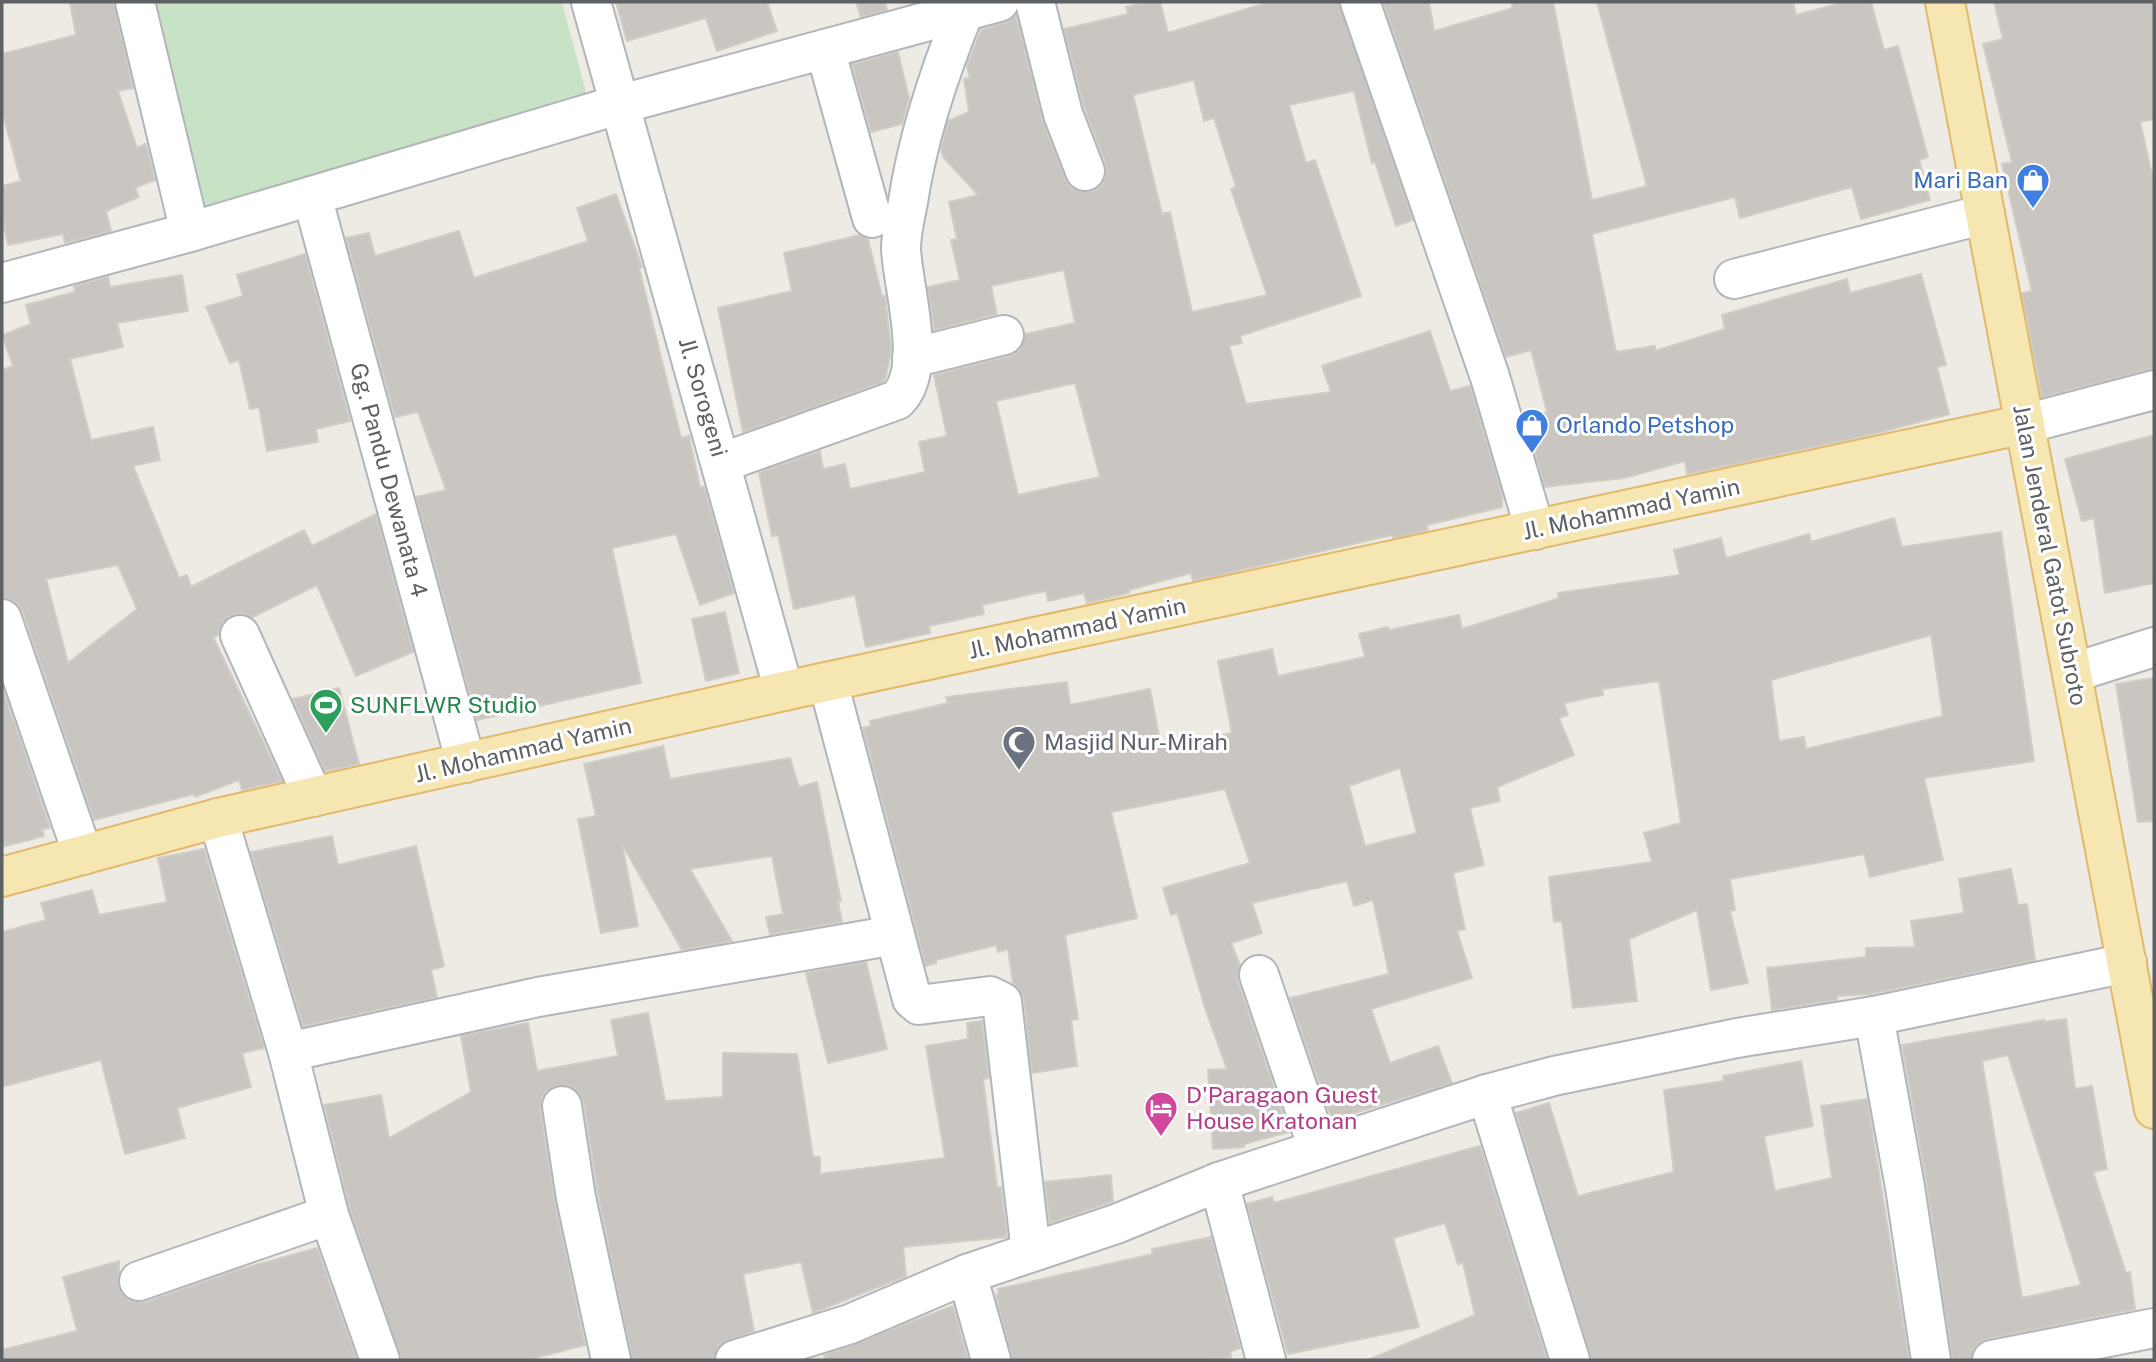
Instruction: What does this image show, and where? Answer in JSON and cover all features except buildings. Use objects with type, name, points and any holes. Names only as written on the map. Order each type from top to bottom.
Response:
[{"type":"main road","name":"Jalan Jenderal Gatot Subroto","points":[[1945,2],[2154,1103]]},
{"type":"main road","name":"Jl. Mohammad Yamin","points":[[2,877],[218,818],[784,691],[2025,424]]},
{"type":"street","points":[[135,2],[190,232]]},
{"type":"street","name":"Jl. Sorogeni","points":[[591,2],[784,691]]},
{"type":"street","points":[[1035,2],[1063,114],[1085,171]]},
{"type":"street","points":[[1360,2],[1490,377],[1535,530]]},
{"type":"street","points":[[2,284],[190,232],[621,104],[981,7]]},
{"type":"street","points":[[721,463],[897,400],[906,388],[912,358],[902,236],[922,132],[935,85],[981,7]]},
{"type":"street","points":[[825,49],[872,218]]},
{"type":"street","name":"Gg. Pandu Dewanata 4","points":[[312,196],[466,763]]},
{"type":"street","points":[[1734,279],[1986,214]]},
{"type":"street","points":[[912,358],[1004,335]]},
{"type":"street","name":"Jl. Mohammad Yamin","points":[[2025,424],[2154,390]]},
{"type":"street","points":[[2,618],[83,855]]},
{"type":"street","points":[[240,635],[313,797]]},
{"type":"street","points":[[2072,673],[2154,647]]},
{"type":"street","points":[[828,682],[910,994],[916,1003],[990,996],[1002,1002],[1031,1252]]},
{"type":"street","points":[[218,818],[288,1052],[329,1215],[380,1360]]},
{"type":"street","points":[[288,1052],[538,997],[895,935]]},
{"type":"street","points":[[734,1360],[850,1324],[967,1274],[1116,1224],[1219,1182],[1488,1094],[1554,1076],[1737,1038],[1874,1016],[2127,963]]},
{"type":"street","points":[[1259,975],[1318,1148]]},
{"type":"street","points":[[1874,1016],[1905,1186],[1931,1360]]},
{"type":"street","points":[[1488,1094],[1570,1360]]},
{"type":"street","points":[[562,1106],[576,1198],[611,1360]]},
{"type":"street","points":[[1219,1182],[1266,1360]]},
{"type":"street","points":[[139,1280],[329,1215]]},
{"type":"street","points":[[967,1274],[991,1360]]},
{"type":"street","points":[[1992,1360],[2154,1328]]},
{"type":"green space","points":[[151,2],[562,2],[588,100],[200,216]]},
{"type":"place","name":"Mari Ban","points":[[2033,210]]},
{"type":"place","name":"Orlando Petshop","points":[[1532,455]]},
{"type":"place","name":"SUNFLWR Studio","points":[[326,735]]},
{"type":"place","name":"Masjid Nur-Mirah","points":[[1019,772]]},
{"type":"place","name":"D'Paragaon Guest House Kratonan","points":[[1161,1138]]}]
